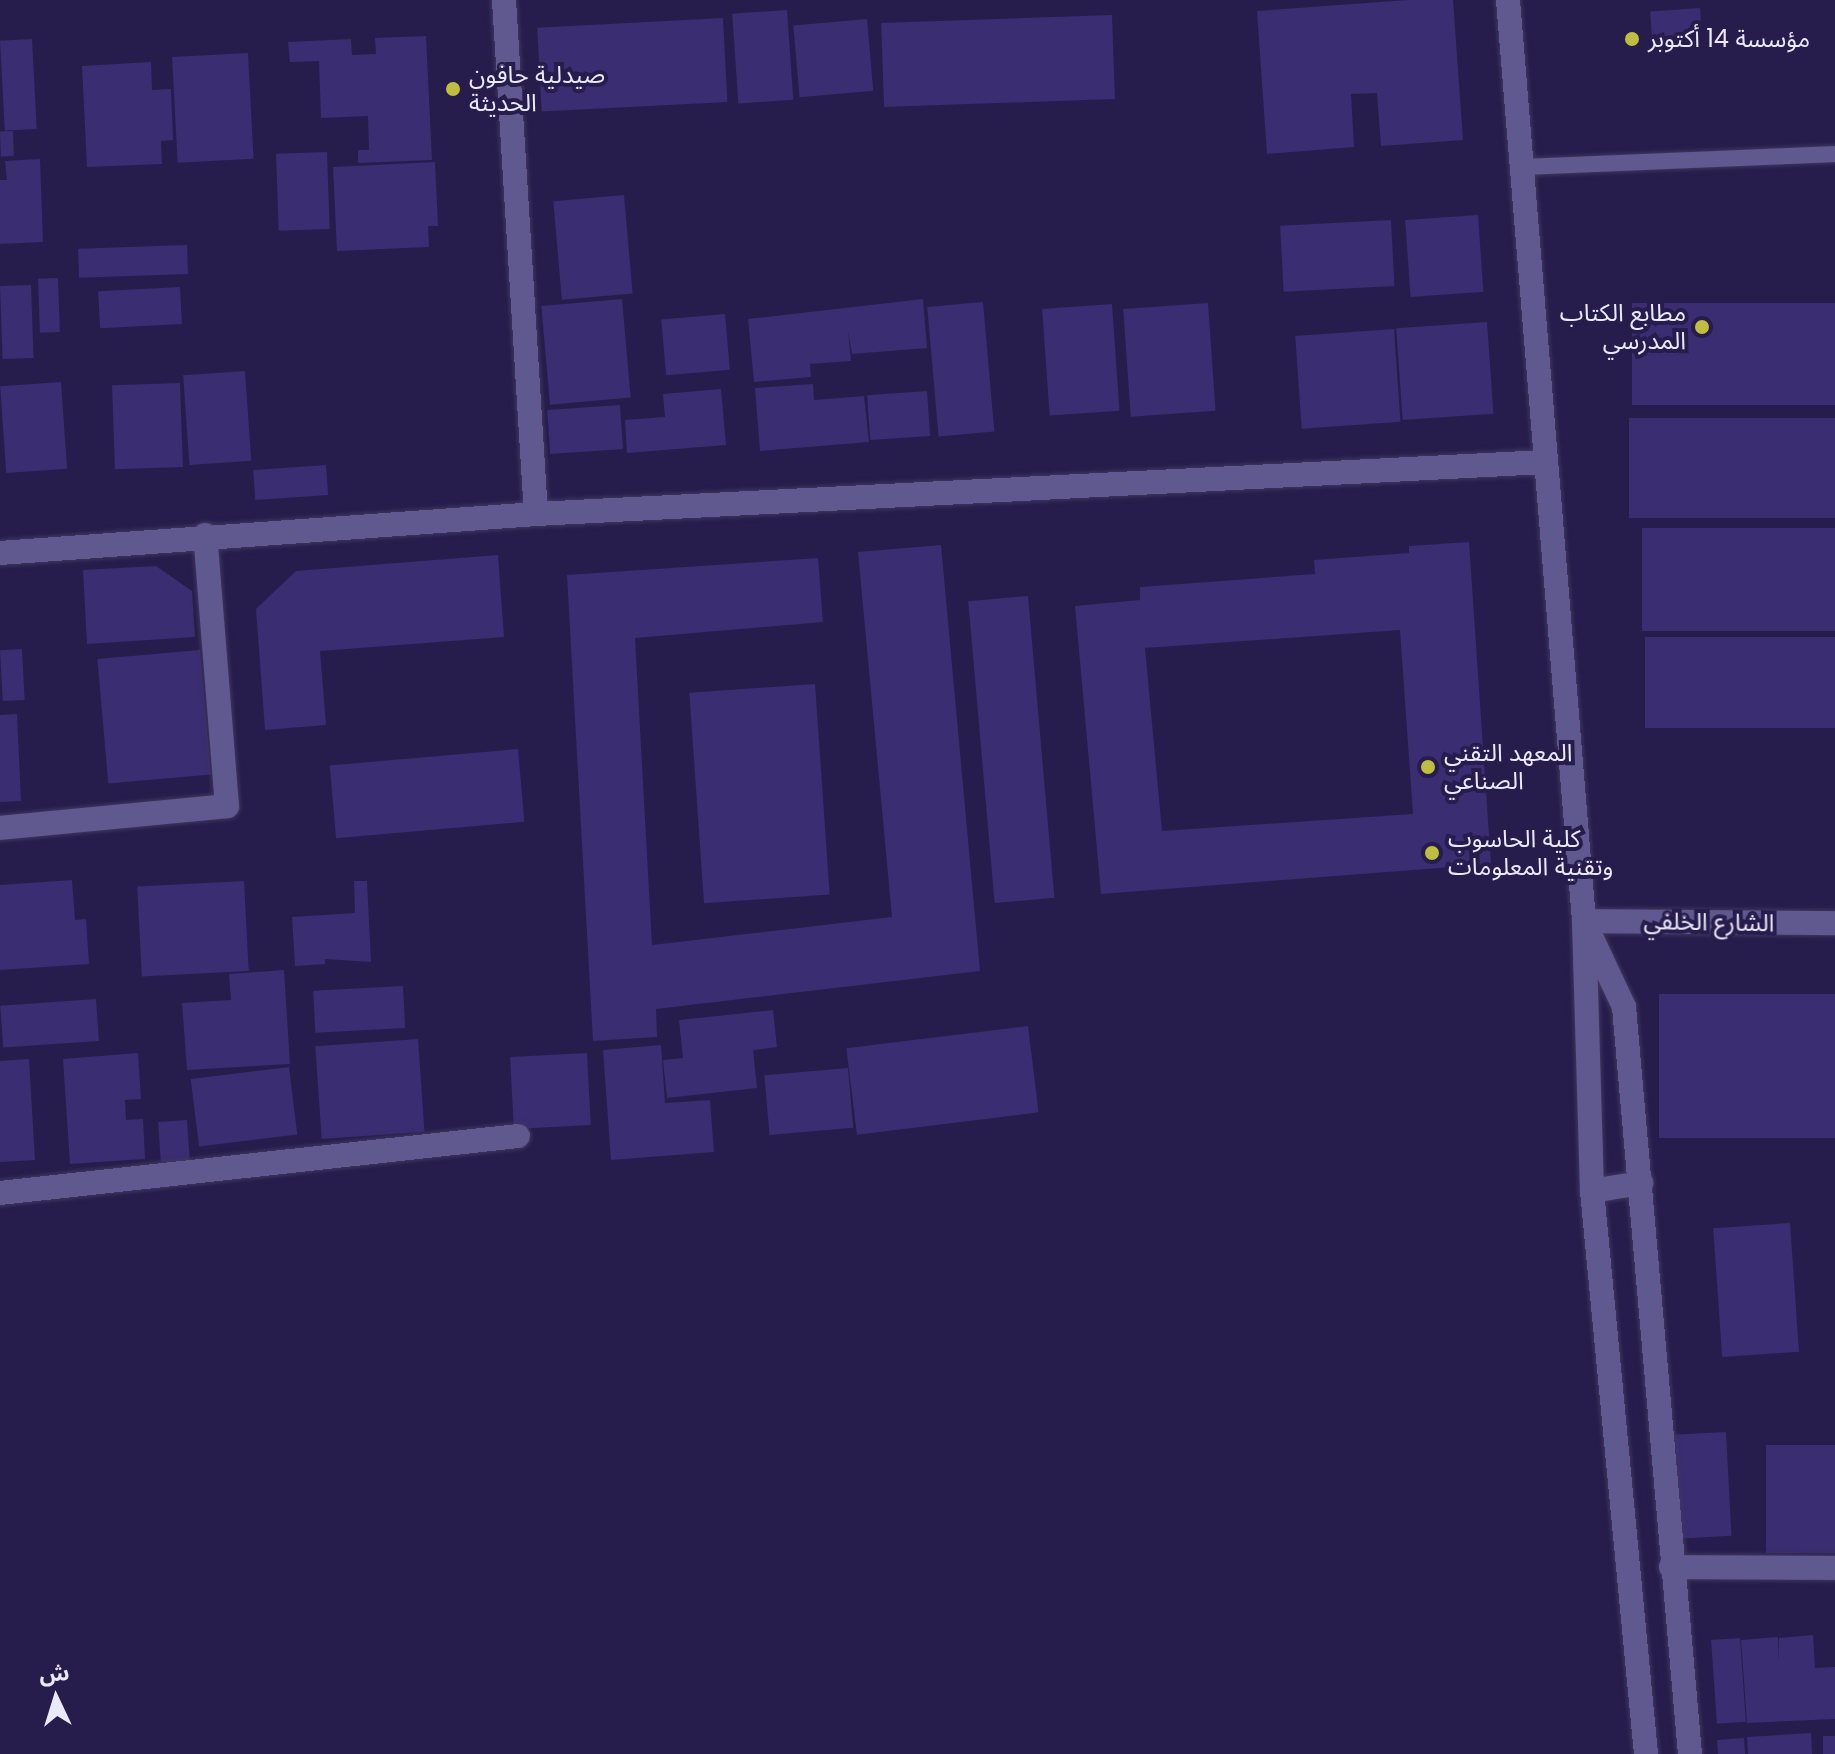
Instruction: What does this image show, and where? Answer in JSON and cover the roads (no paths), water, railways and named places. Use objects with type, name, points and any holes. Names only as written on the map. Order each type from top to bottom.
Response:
[{"type":"street","points":[[504,0],[536,514]]},
{"type":"street","points":[[1508,0],[1525,167],[1584,921],[1592,1191],[1646,1754]]},
{"type":"street","points":[[0,553],[205,535],[536,514],[1546,462]]},
{"type":"street","points":[[0,828],[227,806],[205,535]]},
{"type":"street","points":[[1584,921],[1624,1007],[1671,1567],[1690,1754]]},
{"type":"street","name":"الشارع الخلفي","points":[[1584,921],[1835,923]]},
{"type":"street","points":[[0,1193],[518,1136]]},
{"type":"street","points":[[1592,1191],[1641,1183]]},
{"type":"street","points":[[1630,1574],[1671,1567],[1835,1568]]},
{"type":"lane","points":[[1525,167],[1835,154]]},
{"type":"place","name":"مؤسسة 14 أكتوبر","points":[[1632,39]]},
{"type":"place","name":"صيدلية حافون الحديثة","points":[[453,89]]},
{"type":"place","name":"مطابع الكتاب المدرسي","points":[[1702,327]]},
{"type":"place","name":"المعهد التقني الصناعي","points":[[1428,767]]},
{"type":"place","name":"كلية الحاسوب وتقنية المعلومات","points":[[1432,853]]}]
